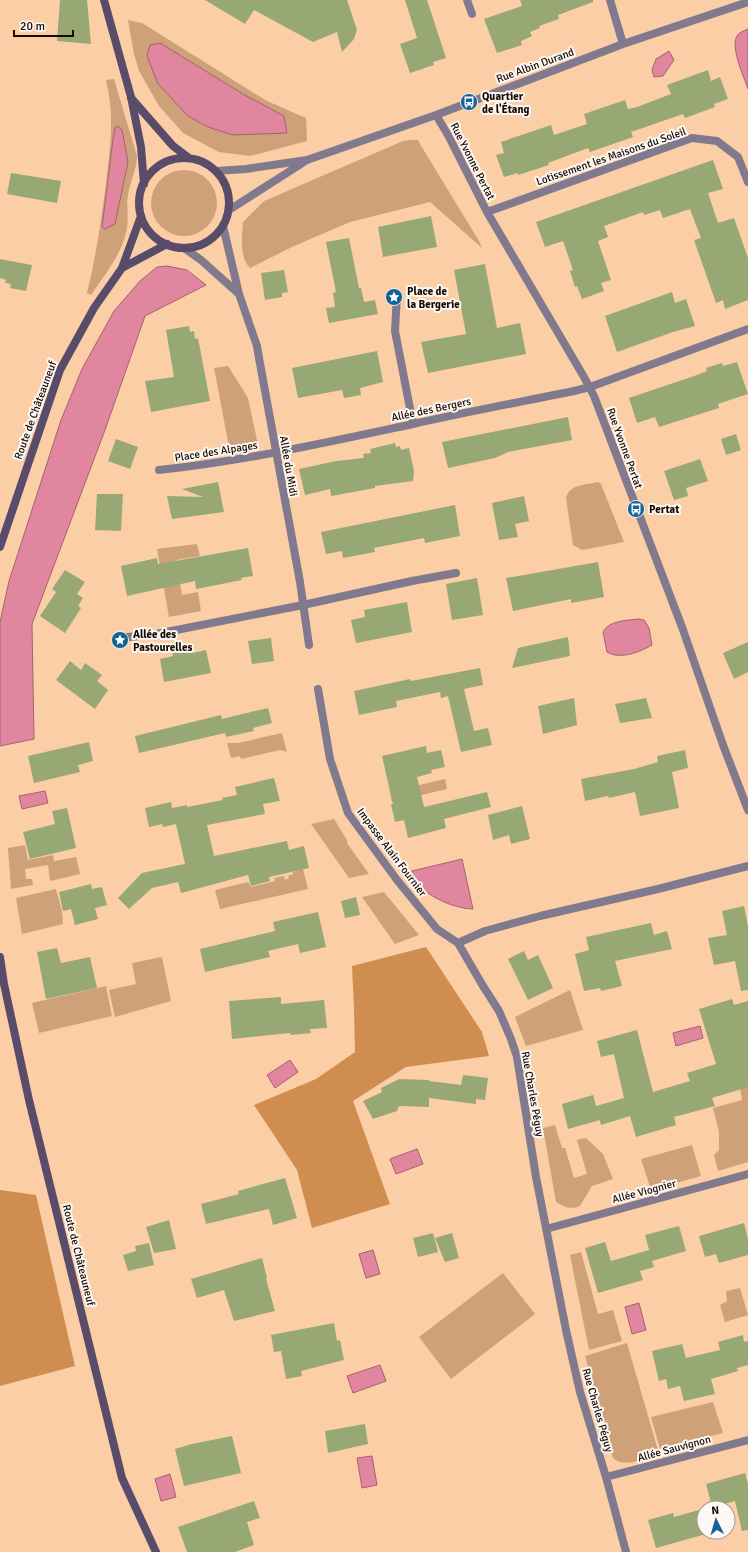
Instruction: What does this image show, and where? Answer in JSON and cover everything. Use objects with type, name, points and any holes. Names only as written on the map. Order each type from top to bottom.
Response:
[{"type":"main road","points":[[104,0],[130,98],[141,147],[144,184]]},
{"type":"main road","points":[[130,98],[173,146],[189,158]]},
{"type":"main road","points":[[178,158],[189,158],[203,162],[216,170],[227,189],[229,199],[229,210],[223,226],[218,233],[202,244],[184,248],[167,244],[156,238],[147,228],[141,216],[140,194],[149,175],[162,164],[178,158]]},
{"type":"main road","name":"Route de Châteauneuf","points":[[0,547],[60,370],[94,308],[122,268],[141,216]]},
{"type":"main road","name":"Route de Châteauneuf","points":[[122,268],[167,244]]},
{"type":"main road","name":"Route de Châteauneuf","points":[[0,957],[4,984],[29,1100],[120,1472],[156,1552]]},
{"type":"street","points":[[468,0],[472,14]]},
{"type":"street","points":[[610,0],[623,44]]},
{"type":"street","name":"Rue Albin Durand","points":[[216,170],[246,168],[307,160],[436,115],[623,44],[748,2]]},
{"type":"street","name":"Rue Yvonne Pertat","points":[[436,115],[448,135],[486,212],[590,387],[682,627],[723,745],[748,810]]},
{"type":"street","name":"Lotissement les Maisons du Soleil","points":[[486,212],[692,138],[717,141],[738,157],[748,182]]},
{"type":"street","name":"Rue Albin Durand","points":[[229,210],[307,160]]},
{"type":"street","name":"Allée du Midi","points":[[223,226],[239,294],[257,346],[310,645]]},
{"type":"street","name":"Allée du Midi","points":[[184,248],[201,260],[239,294]]},
{"type":"street","points":[[397,294],[395,331],[413,424]]},
{"type":"street","points":[[590,387],[748,329]]},
{"type":"street","name":"Allée des Bergers","points":[[276,452],[332,442],[590,387]]},
{"type":"street","name":"Place des Alpages","points":[[159,470],[276,452]]},
{"type":"street","points":[[116,638],[151,635],[456,573]]},
{"type":"street","name":"Impasse Alain Fournier","points":[[318,689],[330,759],[348,813],[397,880],[437,928],[458,943]]},
{"type":"street","points":[[458,943],[485,931],[529,918],[672,886],[748,866]]},
{"type":"street","name":"Rue Charles Péguy","points":[[458,943],[499,1011],[517,1057],[536,1177],[580,1392],[606,1477],[626,1552]]},
{"type":"street","name":"Allée Viognier","points":[[546,1229],[748,1174]]},
{"type":"street","name":"Allée Sauvignon","points":[[606,1477],[748,1440]]},
{"type":"shaded area","points":[[128,20],[142,23],[267,101],[306,118],[307,141],[250,156],[219,152],[183,133],[159,106],[139,71],[134,54]]},
{"type":"shaded area","points":[[748,29],[748,89],[738,62],[735,41],[738,35]]},
{"type":"shaded area","points":[[160,43],[243,94],[284,116],[287,133],[233,135],[208,127],[188,116],[158,84],[147,56],[150,45]]},
{"type":"shaded area","points":[[669,51],[674,60],[663,76],[654,77],[652,70],[656,59]]},
{"type":"shaded area","points":[[114,79],[137,156],[137,161],[128,195],[128,224],[122,246],[113,263],[91,295],[87,293],[100,225],[111,132],[109,93],[106,80]]},
{"type":"shaded area","points":[[118,126],[122,130],[128,162],[115,224],[105,229],[102,227],[113,139],[115,128]]},
{"type":"shaded area","points":[[418,140],[482,248],[430,202],[350,222],[292,247],[250,268],[246,263],[242,240],[243,222],[264,201],[403,141]]},
{"type":"shaded area","points":[[184,170],[196,173],[207,180],[214,191],[217,203],[214,215],[207,226],[196,233],[184,236],[172,233],[161,226],[154,215],[151,203],[154,191],[161,180],[172,173]]},
{"type":"shaded area","points":[[167,266],[187,270],[206,285],[145,316],[105,430],[32,624],[34,739],[0,746],[0,622],[9,581],[61,420],[82,369],[114,311],[140,281],[157,267]]},
{"type":"shaded area","points":[[228,366],[248,398],[258,445],[230,452],[214,368]]},
{"type":"shaded area","points":[[598,482],[601,484],[624,542],[582,550],[573,545],[566,498],[568,493],[574,488]]},
{"type":"shaded area","points":[[197,544],[200,556],[176,560],[182,595],[198,592],[201,611],[169,617],[157,549]]},
{"type":"shaded area","points":[[638,619],[644,620],[649,628],[652,645],[642,650],[624,655],[607,652],[603,632],[606,628],[614,623]]},
{"type":"shaded area","points":[[282,733],[287,752],[280,750],[241,759],[240,756],[231,758],[227,743],[238,743]]},
{"type":"shaded area","points":[[445,779],[447,789],[392,802],[388,781],[411,787]]},
{"type":"shaded area","points":[[45,791],[48,803],[22,809],[19,796]]},
{"type":"shaded area","points":[[334,819],[347,840],[347,843],[369,874],[349,878],[311,824]]},
{"type":"shaded area","points":[[25,845],[28,860],[53,855],[54,861],[76,857],[80,874],[50,881],[48,865],[25,869],[26,879],[32,879],[33,885],[11,889],[8,848]]},
{"type":"shaded area","points":[[462,859],[473,909],[454,906],[436,898],[413,880],[408,872]]},
{"type":"shaded area","points":[[303,869],[308,889],[220,909],[215,890],[248,882],[251,887],[275,881],[274,878],[284,876],[285,880],[289,878],[288,875],[292,875],[293,872]]},
{"type":"shaded area","points":[[56,889],[62,911],[63,924],[22,934],[16,898]]},
{"type":"shaded area","points":[[384,892],[419,935],[395,944],[362,897]]},
{"type":"shaded area","points":[[426,947],[482,1032],[489,1056],[406,1067],[353,1101],[390,1204],[312,1228],[297,1170],[254,1105],[316,1079],[355,1052],[352,966]]},
{"type":"shaded area","points":[[162,957],[171,1001],[115,1017],[109,990],[136,984],[132,963]]},
{"type":"shaded area","points":[[106,986],[112,1016],[39,1033],[32,1003]]},
{"type":"shaded area","points":[[570,990],[583,1030],[526,1046],[515,1017]]},
{"type":"shaded area","points":[[700,1026],[703,1038],[676,1046],[673,1033]]},
{"type":"shaded area","points":[[290,1060],[298,1072],[275,1088],[267,1075]]},
{"type":"shaded area","points":[[739,1081],[748,1083],[748,1162],[718,1171],[714,1155],[719,1150],[719,1132],[713,1108],[742,1100]]},
{"type":"shaded area","points":[[555,1125],[562,1148],[565,1148],[574,1178],[587,1174],[577,1140],[586,1138],[603,1154],[613,1179],[592,1186],[580,1206],[574,1208],[556,1202],[543,1128]]},
{"type":"shaded area","points":[[692,1145],[701,1176],[651,1190],[641,1159]]},
{"type":"shaded area","points":[[417,1149],[423,1164],[396,1174],[390,1159]]},
{"type":"shaded area","points":[[0,1190],[36,1195],[75,1366],[0,1386]]},
{"type":"shaded area","points":[[373,1250],[380,1274],[366,1278],[359,1254]]},
{"type":"shaded area","points":[[581,1252],[598,1314],[613,1310],[622,1341],[589,1350],[570,1255]]},
{"type":"shaded area","points":[[503,1273],[535,1314],[451,1379],[419,1337]]},
{"type":"shaded area","points":[[740,1288],[748,1315],[725,1322],[720,1305],[727,1301],[726,1291]]},
{"type":"shaded area","points":[[639,1303],[646,1330],[632,1334],[625,1307]]},
{"type":"shaded area","points":[[627,1343],[659,1454],[635,1462],[623,1463],[613,1458],[585,1356]]},
{"type":"shaded area","points":[[380,1365],[386,1381],[353,1393],[347,1376]]},
{"type":"shaded area","points":[[713,1402],[723,1433],[660,1449],[651,1417]]},
{"type":"shaded area","points":[[372,1456],[377,1485],[362,1488],[357,1458]]},
{"type":"shaded area","points":[[170,1474],[176,1497],[161,1501],[155,1479]]},
{"type":"building","points":[[60,0],[87,0],[91,44],[57,41]]},
{"type":"building","points":[[205,0],[347,0],[357,30],[354,39],[342,52],[337,32],[313,42],[254,10],[245,24]]},
{"type":"building","points":[[405,0],[427,0],[446,58],[433,62],[434,65],[410,73],[400,44],[417,38]]},
{"type":"building","points":[[520,0],[593,0],[593,2],[558,15],[559,19],[539,26],[540,28],[530,32],[532,36],[521,41],[522,45],[497,53],[484,19],[522,6]]},
{"type":"building","points":[[708,70],[711,81],[720,77],[728,99],[714,104],[715,107],[685,118],[683,114],[631,132],[633,137],[590,152],[588,148],[548,163],[549,165],[518,175],[518,173],[504,177],[496,155],[504,153],[501,142],[551,125],[554,135],[587,124],[584,114],[625,100],[628,109],[637,107],[671,94],[667,85]]},
{"type":"building","points":[[713,160],[723,189],[708,193],[718,223],[734,218],[748,258],[748,300],[725,309],[723,300],[716,303],[694,240],[701,238],[690,209],[663,218],[660,210],[644,215],[643,212],[604,226],[608,237],[598,241],[611,280],[601,283],[604,291],[582,299],[577,286],[575,287],[570,271],[573,270],[563,241],[545,247],[536,222]]},
{"type":"building","points":[[11,173],[61,181],[57,203],[7,194]]},
{"type":"building","points":[[431,216],[437,247],[383,257],[378,227]]},
{"type":"building","points":[[349,238],[359,288],[361,288],[364,302],[375,300],[378,314],[329,323],[326,308],[335,307],[333,293],[336,292],[326,242]]},
{"type":"building","points":[[0,259],[32,265],[26,291],[10,288],[11,284],[5,283],[6,280],[0,278]]},
{"type":"building","points":[[485,264],[497,328],[520,323],[526,354],[428,373],[421,342],[466,334],[454,270]]},
{"type":"building","points":[[284,270],[288,292],[282,293],[282,297],[265,300],[261,273]]},
{"type":"building","points":[[672,292],[675,303],[686,299],[695,326],[673,332],[617,352],[605,316]]},
{"type":"building","points":[[189,326],[190,332],[194,331],[195,339],[198,338],[210,401],[151,412],[145,381],[174,377],[166,330]]},
{"type":"building","points":[[377,351],[383,382],[360,388],[361,395],[344,398],[342,390],[298,398],[292,368]]},
{"type":"building","points":[[737,362],[748,394],[718,404],[719,408],[659,427],[655,417],[637,423],[629,398],[697,375],[707,371],[706,368],[722,363],[723,366]]},
{"type":"building","points":[[568,417],[572,440],[508,452],[495,458],[448,468],[442,442]]},
{"type":"building","points":[[736,434],[741,450],[726,455],[721,439]]},
{"type":"building","points":[[116,439],[138,447],[130,469],[108,461]]},
{"type":"building","points":[[395,443],[396,447],[400,446],[401,450],[409,448],[414,471],[413,481],[375,486],[375,488],[331,496],[330,489],[305,495],[299,469],[336,461],[364,458],[363,454],[371,453],[370,449]]},
{"type":"building","points":[[700,459],[708,481],[686,488],[688,496],[674,500],[664,471]]},
{"type":"building","points":[[218,482],[224,512],[172,519],[167,496],[203,497],[182,489]]},
{"type":"building","points":[[97,494],[123,494],[121,531],[95,530]]},
{"type":"building","points":[[524,496],[529,521],[515,524],[518,537],[499,540],[492,503]]},
{"type":"building","points":[[455,505],[460,536],[425,543],[424,538],[374,548],[375,552],[343,558],[342,551],[326,554],[321,532]]},
{"type":"building","points":[[248,548],[253,576],[241,578],[242,580],[196,589],[195,581],[127,596],[121,566],[157,558],[158,564]]},
{"type":"building","points":[[598,562],[604,597],[571,603],[571,599],[513,611],[506,578]]},
{"type":"building","points":[[65,570],[85,582],[77,594],[83,598],[78,606],[81,608],[65,633],[40,616],[56,592],[52,589]]},
{"type":"building","points":[[477,578],[483,615],[452,620],[446,584]]},
{"type":"building","points":[[407,602],[412,632],[356,643],[351,620],[365,617],[364,610]]},
{"type":"building","points":[[568,637],[570,656],[512,668],[518,648]]},
{"type":"building","points":[[271,638],[274,661],[252,664],[248,641]]},
{"type":"building","points":[[748,642],[748,672],[734,679],[723,653]]},
{"type":"building","points":[[192,645],[193,653],[206,650],[211,673],[164,682],[160,659],[173,656],[172,649]]},
{"type":"building","points":[[70,661],[81,670],[85,663],[102,675],[97,681],[108,690],[95,709],[56,680]]},
{"type":"building","points":[[480,668],[483,685],[464,689],[474,731],[488,728],[492,745],[461,752],[448,696],[441,698],[440,692],[396,701],[397,707],[359,715],[354,691],[410,679],[411,681]]},
{"type":"building","points":[[574,698],[577,725],[543,734],[538,706]]},
{"type":"building","points":[[646,698],[652,718],[620,723],[615,704]]},
{"type":"building","points":[[268,708],[272,723],[253,728],[254,731],[226,737],[225,733],[139,753],[135,736],[221,715],[222,719]]},
{"type":"building","points":[[89,742],[93,761],[78,765],[80,772],[34,783],[28,756]]},
{"type":"building","points":[[426,746],[427,753],[441,750],[445,767],[431,770],[432,773],[417,777],[424,807],[487,792],[491,807],[444,819],[446,828],[408,838],[404,820],[395,822],[391,804],[393,804],[382,756]]},
{"type":"building","points":[[685,750],[688,768],[672,772],[679,808],[640,816],[635,792],[609,798],[608,796],[585,801],[581,779],[634,769],[658,762],[657,756]]},
{"type":"building","points":[[274,778],[280,801],[263,804],[265,814],[207,825],[214,856],[287,841],[289,850],[304,846],[309,868],[269,877],[270,881],[251,886],[248,875],[181,893],[178,882],[152,888],[129,909],[118,898],[142,873],[185,864],[176,824],[163,827],[162,824],[149,827],[145,808],[171,802],[172,808],[187,805],[187,807],[223,800],[222,798],[237,795],[235,787]]},
{"type":"building","points":[[522,806],[530,839],[511,844],[509,835],[493,840],[488,815]]},
{"type":"building","points":[[67,808],[76,848],[30,859],[23,832],[55,824],[52,811]]},
{"type":"building","points":[[91,884],[92,889],[102,887],[107,905],[95,908],[98,919],[75,925],[71,909],[63,911],[59,892]]},
{"type":"building","points":[[356,897],[360,915],[345,918],[341,901]]},
{"type":"building","points":[[744,906],[748,926],[748,990],[741,991],[735,961],[714,965],[708,938],[727,935],[722,911]]},
{"type":"building","points":[[318,912],[326,947],[300,953],[298,944],[268,951],[270,957],[205,972],[200,949],[275,931],[273,922]]},
{"type":"building","points":[[651,923],[654,935],[667,931],[672,949],[615,961],[622,986],[601,991],[600,988],[584,991],[575,954],[589,950],[586,937]]},
{"type":"building","points":[[57,948],[61,963],[90,957],[97,988],[46,999],[37,952]]},
{"type":"building","points":[[524,951],[528,960],[538,955],[553,988],[528,1000],[508,959]]},
{"type":"building","points":[[281,997],[281,1004],[324,1000],[327,1028],[310,1029],[311,1033],[291,1035],[290,1033],[232,1039],[229,1001]]},
{"type":"building","points":[[732,999],[734,1005],[748,1001],[748,1087],[712,1098],[715,1106],[674,1117],[676,1125],[636,1137],[630,1116],[601,1125],[596,1106],[624,1098],[614,1054],[601,1057],[597,1041],[637,1030],[653,1092],[690,1081],[687,1073],[716,1064],[699,1009]]},
{"type":"building","points":[[463,1075],[488,1078],[485,1100],[476,1099],[476,1104],[429,1098],[429,1107],[399,1106],[397,1111],[373,1119],[363,1101],[382,1092],[381,1088],[399,1079],[429,1080],[461,1085]]},
{"type":"building","points":[[593,1095],[600,1120],[568,1129],[562,1104]]},
{"type":"building","points":[[285,1178],[297,1218],[273,1225],[269,1209],[206,1224],[201,1204],[239,1194],[238,1191]]},
{"type":"building","points":[[169,1220],[176,1249],[154,1253],[146,1227]]},
{"type":"building","points":[[744,1223],[748,1239],[748,1255],[719,1263],[716,1254],[705,1257],[699,1236]]},
{"type":"building","points":[[679,1226],[686,1251],[652,1261],[654,1267],[640,1271],[643,1280],[598,1293],[585,1248],[605,1242],[611,1261],[649,1250],[650,1253],[645,1235]]},
{"type":"building","points":[[433,1233],[438,1252],[418,1257],[413,1238]]},
{"type":"building","points":[[452,1233],[459,1258],[445,1262],[435,1238]]},
{"type":"building","points":[[149,1243],[154,1265],[128,1271],[123,1255],[136,1251],[135,1246]]},
{"type":"building","points":[[262,1258],[275,1311],[234,1321],[224,1290],[197,1298],[191,1279]]},
{"type":"building","points":[[334,1323],[337,1341],[340,1340],[344,1360],[301,1371],[302,1376],[286,1379],[281,1351],[274,1352],[271,1335]]},
{"type":"building","points":[[743,1335],[744,1342],[748,1341],[748,1365],[737,1368],[738,1371],[711,1379],[715,1394],[684,1401],[680,1386],[668,1389],[666,1379],[659,1381],[652,1351],[682,1344],[686,1358],[720,1350],[718,1342]]},
{"type":"building","points":[[365,1424],[368,1444],[328,1453],[325,1431]]},
{"type":"building","points":[[232,1436],[241,1473],[184,1486],[175,1449]]},
{"type":"building","points":[[745,1473],[748,1484],[748,1530],[742,1531],[736,1500],[710,1500],[706,1484]]},
{"type":"building","points":[[254,1501],[260,1518],[247,1522],[254,1545],[235,1552],[187,1552],[178,1527]]},
{"type":"building","points":[[696,1511],[696,1537],[656,1548],[648,1520],[673,1513],[674,1517]]},
{"type":"place","name":"Quartier de l'Étang","points":[[469,102]]},
{"type":"place","name":"Place de la Bergerie","points":[[394,297]]},
{"type":"place","name":"Pertat","points":[[636,509]]},
{"type":"place","name":"Allée des Pastourelles","points":[[120,640]]}]
